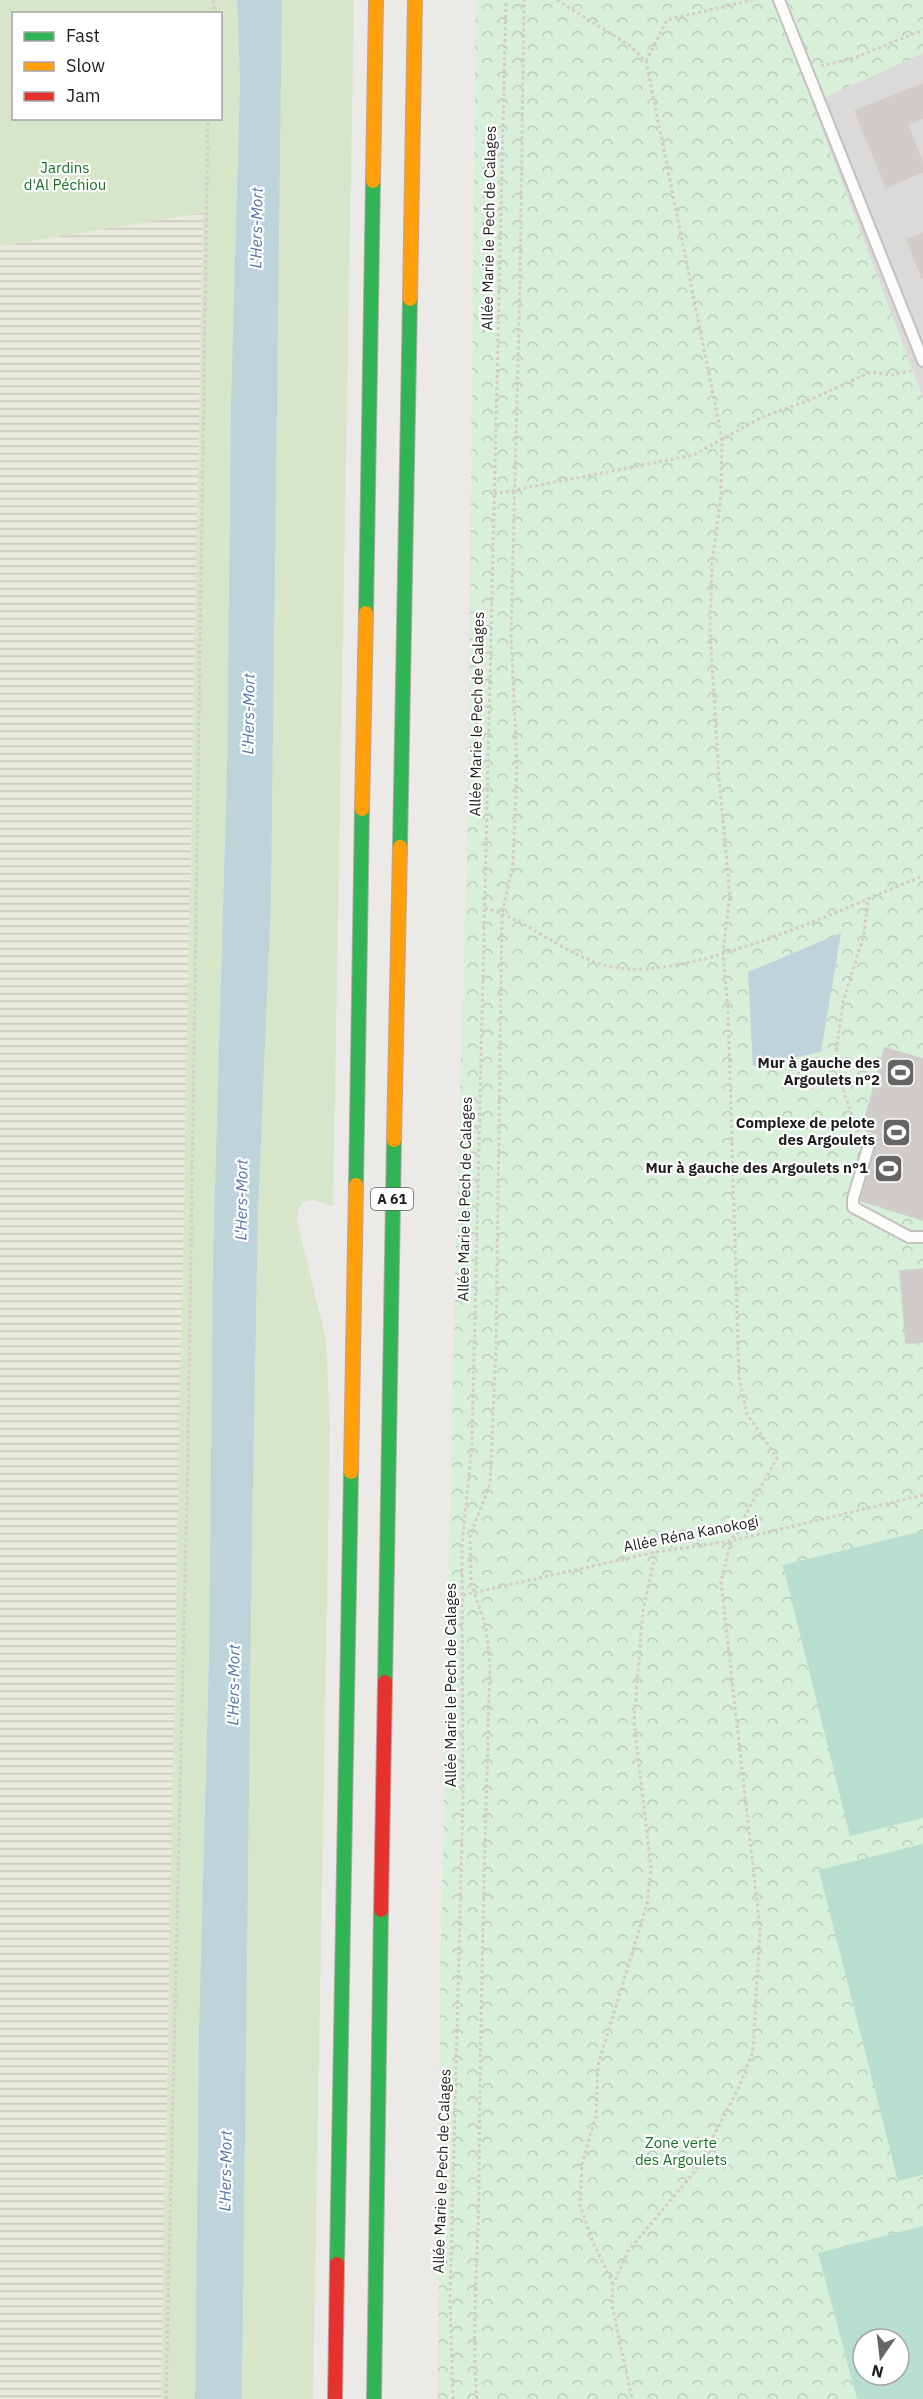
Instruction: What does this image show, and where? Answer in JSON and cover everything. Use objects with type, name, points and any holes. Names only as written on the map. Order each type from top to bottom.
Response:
[{"type":"highway","name":"A 61","points":[[335,2399],[376,0]]},
{"type":"highway","name":"A 61","points":[[374,2399],[381,1856],[415,0]]},
{"type":"lane","points":[[779,0],[923,362]]},
{"type":"lane","points":[[870,1141],[853,1199],[853,1207],[909,1237],[923,1237]]},
{"type":"path","name":"Allée Marie le Pech de Calages","points":[[453,2399],[450,2299],[463,1812],[462,1545],[472,1443],[506,0]]},
{"type":"path","points":[[477,2399],[473,2352],[478,2256],[480,2025],[490,1665],[486,1627],[471,1583],[470,1536],[490,1484],[496,1348],[502,913],[513,865],[517,766],[510,635],[520,283],[524,0]]},
{"type":"path","points":[[557,0],[629,45],[646,61],[722,439],[721,497],[712,561],[710,630],[719,778],[730,896],[723,952],[728,1010],[739,1377],[747,1414],[777,1458],[731,1541],[721,1582],[760,1929],[753,2052],[738,2089],[696,2170],[628,2251],[613,2285],[612,2305],[632,2399]]},
{"type":"path","points":[[646,61],[667,20],[752,0]]},
{"type":"path","points":[[808,72],[831,62],[854,58],[923,30]]},
{"type":"path","points":[[166,2399],[188,1436],[208,120]]},
{"type":"path","points":[[494,494],[631,466],[666,462],[694,454],[762,417],[807,401],[871,372],[892,375],[923,367]]},
{"type":"path","points":[[485,908],[502,913],[563,948],[613,967],[657,968],[723,952],[776,935],[923,876]]},
{"type":"path","points":[[868,898],[864,934],[843,1002],[836,1053],[844,1092],[859,1133],[870,1141]]},
{"type":"path","name":"Allée Réna Kanokogi","points":[[463,1595],[657,1552],[731,1541],[923,1495]]},
{"type":"path","points":[[613,2285],[592,2240],[580,2205],[582,2164],[596,2116],[598,2065],[647,1904],[651,1869],[634,1721],[643,1610],[657,1552]]},
{"type":"shaded area","points":[[923,53],[923,398],[812,103]]},
{"type":"shaded area","points":[[203,213],[161,2399],[0,2399],[0,246]]},
{"type":"green space","name":"Jardins d'Al Péchiou","points":[[0,0],[237,0],[240,81],[231,399],[227,769],[213,1254],[209,1657],[199,2027],[195,2399],[161,2399],[203,213],[1,246],[0,251]]},
{"type":"green space","points":[[282,0],[354,0],[333,1206],[313,1200],[303,1202],[298,1210],[297,1221],[326,1339],[330,1427],[313,2399],[242,2399],[252,1541],[258,1216],[271,901]]},
{"type":"green space","name":"Zone verte des Argoulets","points":[[476,0],[923,0],[923,53],[812,103],[923,398],[923,2399],[438,2399],[440,1986],[456,1240],[467,857]]},
{"type":"green space","points":[[923,1531],[923,1818],[850,1836],[783,1565]]},
{"type":"green space","points":[[923,1844],[923,2175],[898,2181],[819,1870]]},
{"type":"green space","points":[[923,2226],[923,2399],[857,2399],[854,2387],[911,2387],[911,2327],[851,2327],[851,2377],[818,2253]]},
{"type":"water","name":"L'Hers-Mort","points":[[237,0],[282,0],[271,901],[258,1216],[242,2399],[195,2399],[199,2027],[209,1657],[213,1254],[227,769],[231,399],[240,81]]},
{"type":"water","points":[[841,933],[821,1052],[753,1066],[748,972]]},
{"type":"building","points":[[923,84],[923,118],[907,124],[923,164],[923,172],[886,187],[855,111]]},
{"type":"building","points":[[923,233],[923,278],[922,278],[907,240]]},
{"type":"building","name":"Complexe de pelote des Argoulets","points":[[885,1048],[923,1059],[923,1220],[861,1201],[878,1134],[862,1129]]},
{"type":"building","points":[[923,1269],[923,1342],[906,1343],[900,1271]]},
{"type":"traffic: fast","points":[[366,613],[373,181]]},
{"type":"traffic: fast","points":[[400,847],[410,299]]},
{"type":"traffic: fast","points":[[356,1185],[362,809]]},
{"type":"traffic: fast","points":[[385,1682],[394,1140]]},
{"type":"traffic: fast","points":[[337,2264],[351,1472]]},
{"type":"traffic: fast","points":[[374,2399],[381,1910]]},
{"type":"traffic: slow","points":[[373,181],[376,0]]},
{"type":"traffic: slow","points":[[410,299],[415,0]]},
{"type":"traffic: slow","points":[[362,809],[366,613]]},
{"type":"traffic: slow","points":[[394,1140],[400,847]]},
{"type":"traffic: slow","points":[[351,1472],[356,1185]]},
{"type":"traffic: jam","points":[[381,1910],[385,1682]]},
{"type":"traffic: jam","points":[[335,2399],[337,2264]]},
{"type":"place","name":"Mur à gauche des Argoulets n°2","points":[[901,1072]]},
{"type":"place","name":"Complexe de pelote des Argoulets","points":[[896,1132]]},
{"type":"place","name":"Mur à gauche des Argoulets n°1","points":[[889,1168]]}]
